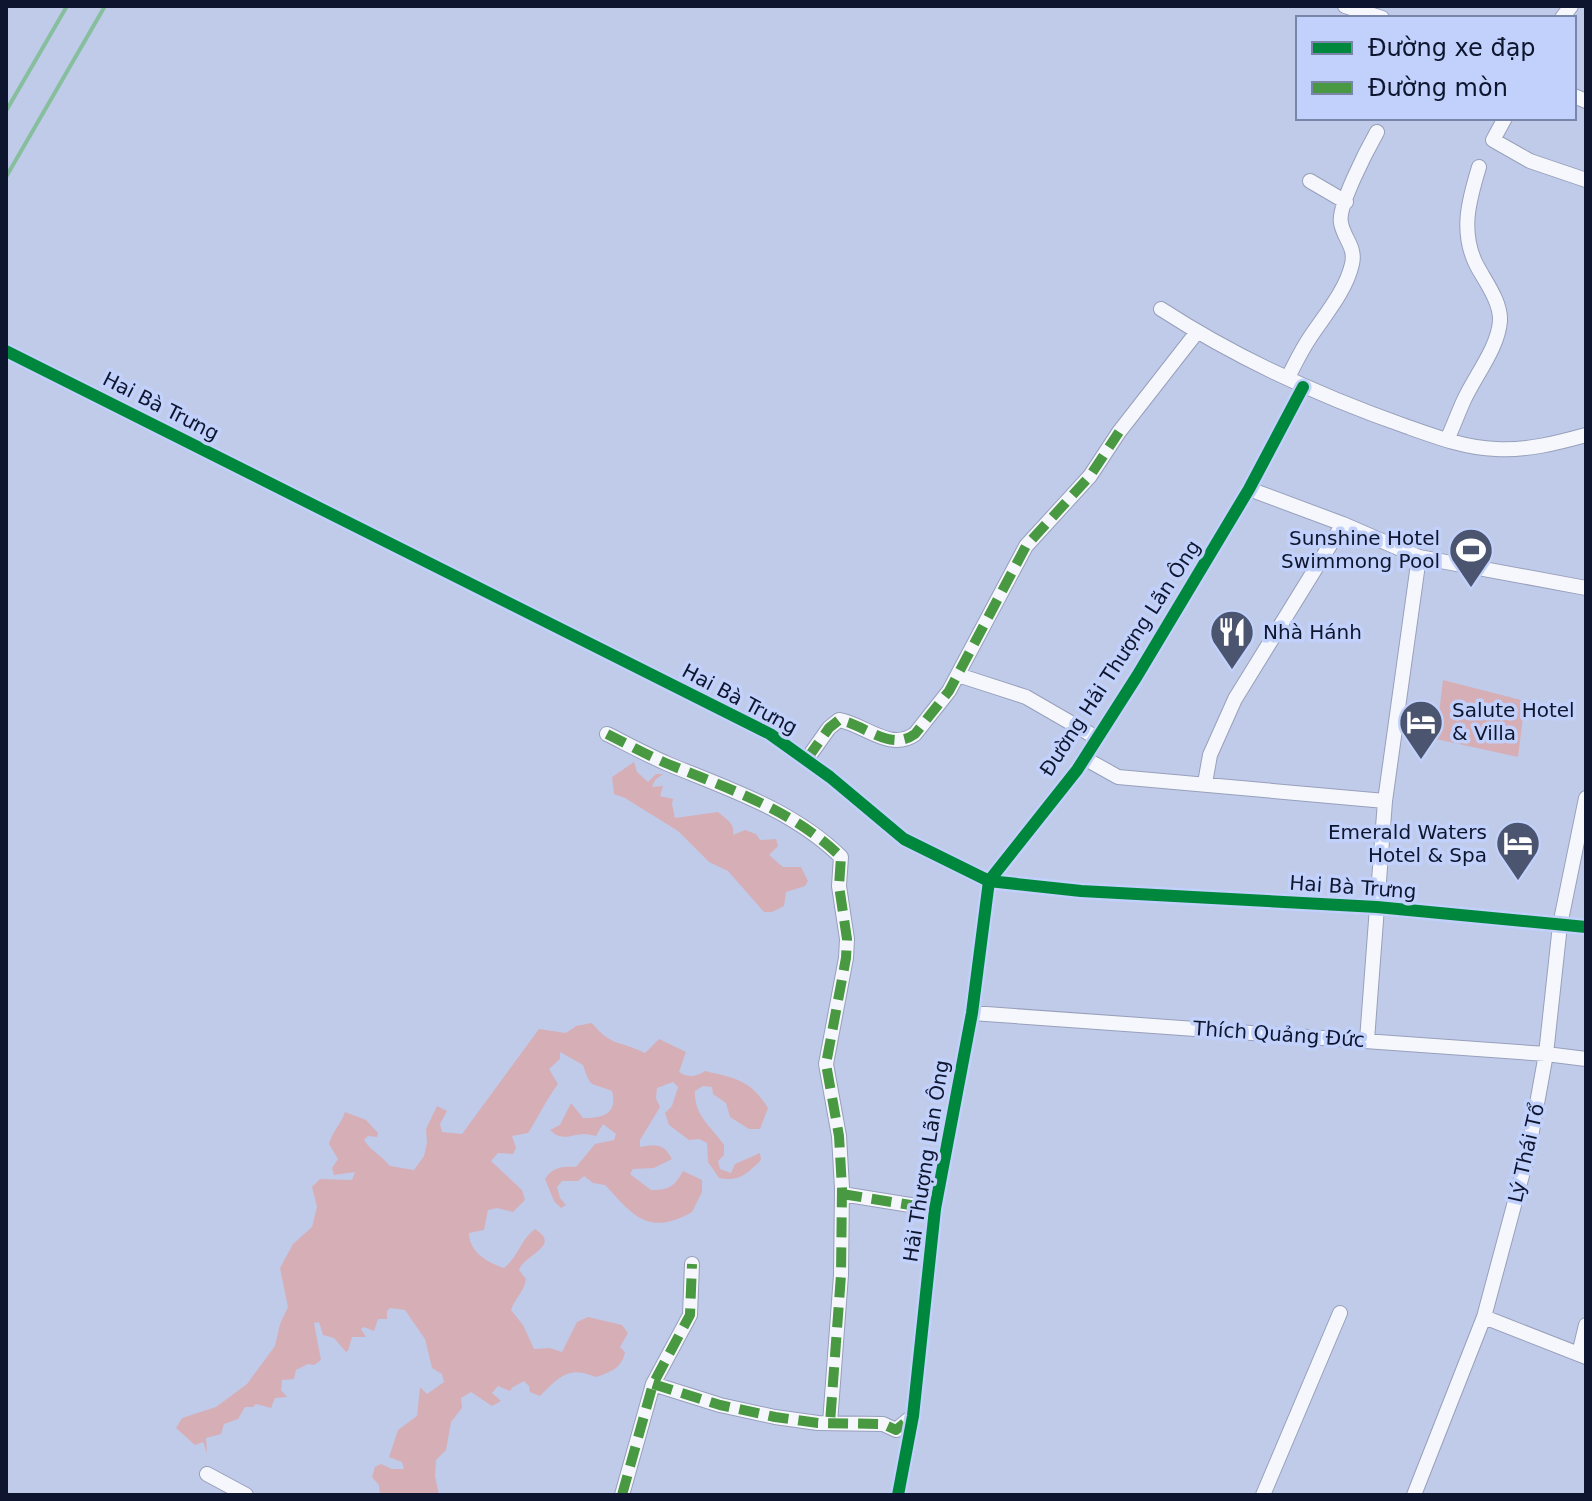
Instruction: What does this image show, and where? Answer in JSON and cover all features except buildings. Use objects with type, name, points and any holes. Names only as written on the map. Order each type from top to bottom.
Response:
[{"type":"street","points":[[1345,6],[1376,16]]},
{"type":"street","points":[[1504,120],[1493,140],[1530,161],[1586,180]]},
{"type":"street","points":[[1288,377],[1351,268],[1354,255],[1341,223],[1360,164],[1377,132]]},
{"type":"street","points":[[1447,440],[1493,343],[1500,320],[1495,299],[1474,260],[1468,234],[1466,212],[1479,167]]},
{"type":"street","points":[[1310,181],[1346,202]]},
{"type":"street","points":[[1161,309],[1197,332],[1303,387],[1357,410],[1447,440],[1497,450],[1544,446],[1586,435]]},
{"type":"street","points":[[807,759],[829,728],[839,720],[891,739],[908,739],[915,734],[949,691],[1026,546],[1090,476],[1119,432],[1197,332]]},
{"type":"street","name":"Hai Bà Trưng","points":[[6,351],[770,734],[807,759],[904,839],[989,881],[1081,891],[1377,907],[1586,927]]},
{"type":"street","name":"Đường Hải Thượng Lãn Ông","points":[[989,881],[1097,738],[1249,489],[1303,387]]},
{"type":"street","points":[[1249,489],[1343,524],[1419,557],[1586,588]]},
{"type":"street","points":[[1205,783],[1210,755],[1235,699],[1343,524]]},
{"type":"street","points":[[1367,1040],[1385,801],[1419,557]]},
{"type":"street","points":[[958,675],[1026,697],[1097,738]]},
{"type":"street","points":[[607,734],[666,763],[760,801],[817,836],[841,857],[839,886],[847,939],[846,958],[826,1064],[839,1136],[842,1194],[841,1275],[830,1423]]},
{"type":"street","points":[[1084,758],[1118,777],[1385,801]]},
{"type":"street","name":"Lý Thái Tổ","points":[[1414,1495],[1484,1317],[1528,1153],[1546,1054],[1560,925],[1586,798]]},
{"type":"street","name":"Hải Thượng Lãn Ông","points":[[898,1495],[913,1416],[935,1209],[972,1013],[989,881]]},
{"type":"street","name":"Thích Quảng Đức","points":[[972,1013],[1367,1040],[1586,1059]]},
{"type":"street","points":[[842,1194],[935,1209]]},
{"type":"street","points":[[622,1495],[653,1384],[690,1315],[692,1264]]},
{"type":"street","points":[[1263,1495],[1340,1313]]},
{"type":"street","points":[[1484,1317],[1582,1356],[1586,1325]]},
{"type":"street","points":[[653,1384],[720,1405],[830,1423],[883,1424],[896,1430],[913,1416]]},
{"type":"street","points":[[207,1474],[246,1495]]},
{"type":"shaded area","points":[[1443,680],[1525,701],[1518,757],[1436,739]]},
{"type":"shaded area","points":[[634,762],[637,772],[648,782],[656,774],[663,774],[652,787],[663,786],[660,796],[673,799],[675,818],[718,812],[732,825],[733,835],[745,830],[756,834],[760,840],[776,839],[778,846],[769,855],[783,867],[801,867],[808,881],[805,886],[786,892],[784,906],[764,912],[728,871],[709,862],[678,831],[614,794],[612,777]]},
{"type":"shaded area","points":[[592,1023],[610,1039],[645,1053],[659,1039],[686,1052],[679,1072],[692,1076],[705,1071],[733,1078],[755,1091],[768,1108],[760,1129],[749,1129],[730,1117],[726,1103],[713,1094],[712,1087],[703,1086],[695,1091],[700,1114],[724,1145],[724,1155],[718,1161],[720,1169],[731,1173],[735,1164],[760,1153],[761,1160],[742,1176],[719,1178],[708,1162],[707,1143],[699,1139],[689,1140],[669,1125],[665,1113],[672,1106],[678,1087],[673,1082],[657,1088],[656,1098],[660,1107],[640,1140],[640,1147],[659,1146],[672,1159],[654,1168],[633,1169],[630,1174],[651,1190],[670,1186],[683,1171],[702,1180],[702,1192],[692,1212],[664,1223],[642,1219],[605,1185],[593,1183],[584,1176],[578,1181],[562,1181],[557,1187],[566,1205],[561,1208],[554,1201],[545,1179],[558,1168],[576,1167],[595,1144],[614,1140],[616,1134],[603,1124],[596,1136],[582,1134],[565,1137],[550,1130],[560,1125],[571,1103],[583,1118],[607,1114],[613,1105],[612,1091],[592,1084],[583,1065],[560,1052],[560,1059],[549,1069],[558,1084],[528,1133],[512,1136],[516,1148],[513,1154],[498,1153],[491,1161],[522,1190],[525,1200],[513,1212],[497,1208],[488,1210],[484,1230],[469,1233],[470,1240],[480,1256],[504,1268],[535,1229],[545,1240],[519,1270],[526,1279],[511,1310],[523,1325],[534,1349],[550,1348],[562,1352],[577,1322],[588,1317],[622,1325],[628,1333],[620,1347],[625,1352],[618,1366],[596,1377],[578,1372],[565,1375],[540,1396],[530,1392],[524,1381],[510,1391],[498,1386],[492,1393],[501,1401],[492,1406],[471,1392],[461,1398],[462,1408],[451,1422],[446,1450],[436,1460],[439,1495],[380,1495],[379,1485],[372,1477],[375,1467],[381,1464],[392,1469],[404,1469],[402,1462],[389,1457],[398,1430],[417,1416],[420,1387],[427,1394],[444,1382],[442,1374],[432,1368],[425,1339],[405,1310],[390,1308],[387,1319],[378,1319],[374,1331],[364,1327],[361,1329],[366,1337],[352,1337],[346,1352],[334,1338],[323,1335],[319,1322],[314,1323],[321,1360],[296,1370],[294,1379],[282,1380],[281,1390],[287,1397],[275,1398],[271,1408],[256,1404],[245,1407],[238,1419],[224,1424],[221,1434],[206,1438],[207,1453],[203,1442],[195,1445],[176,1428],[182,1418],[216,1407],[247,1384],[275,1346],[288,1307],[280,1268],[293,1244],[312,1227],[317,1207],[312,1187],[320,1179],[352,1180],[355,1172],[334,1175],[332,1168],[338,1159],[329,1144],[345,1112],[366,1120],[378,1133],[377,1137],[368,1136],[364,1140],[390,1166],[414,1170],[424,1156],[426,1129],[437,1106],[447,1111],[440,1124],[442,1132],[462,1134],[539,1029],[566,1033],[576,1026]]},
{"type":"waterway","points":[[6,111],[67,6]]},
{"type":"waterway","points":[[6,177],[105,6]]},
{"type":"marked path","points":[[807,759],[829,728],[839,720],[887,739],[906,739],[915,734],[949,691],[1026,546],[1090,476],[1119,432]]},
{"type":"marked path","points":[[607,734],[781,814],[802,826],[841,857],[839,886],[847,939],[846,958],[826,1064],[839,1136],[842,1188],[841,1275],[830,1423]]},
{"type":"marked path","points":[[842,1194],[935,1209]]},
{"type":"marked path","points":[[622,1495],[653,1384],[690,1315],[692,1264]]},
{"type":"marked path","points":[[653,1384],[720,1405],[818,1423],[883,1424],[896,1430],[913,1416]]},
{"type":"cycle path","points":[[6,351],[770,734],[830,777],[904,839],[989,881],[1081,891],[1377,907],[1586,927]]},
{"type":"cycle path","points":[[898,1495],[913,1416],[935,1209],[972,1013],[989,881],[1077,770],[1137,676],[1249,489],[1303,387]]},
{"type":"place","name":"Sunshine Hotel Swimmong Pool","points":[[1471,589]]},
{"type":"place","name":"Nhà Hánh","points":[[1232,671]]},
{"type":"place","name":"Salute Hotel & Villa","points":[[1421,761]]},
{"type":"place","name":"Emerald Waters Hotel & Spa","points":[[1518,882]]}]
